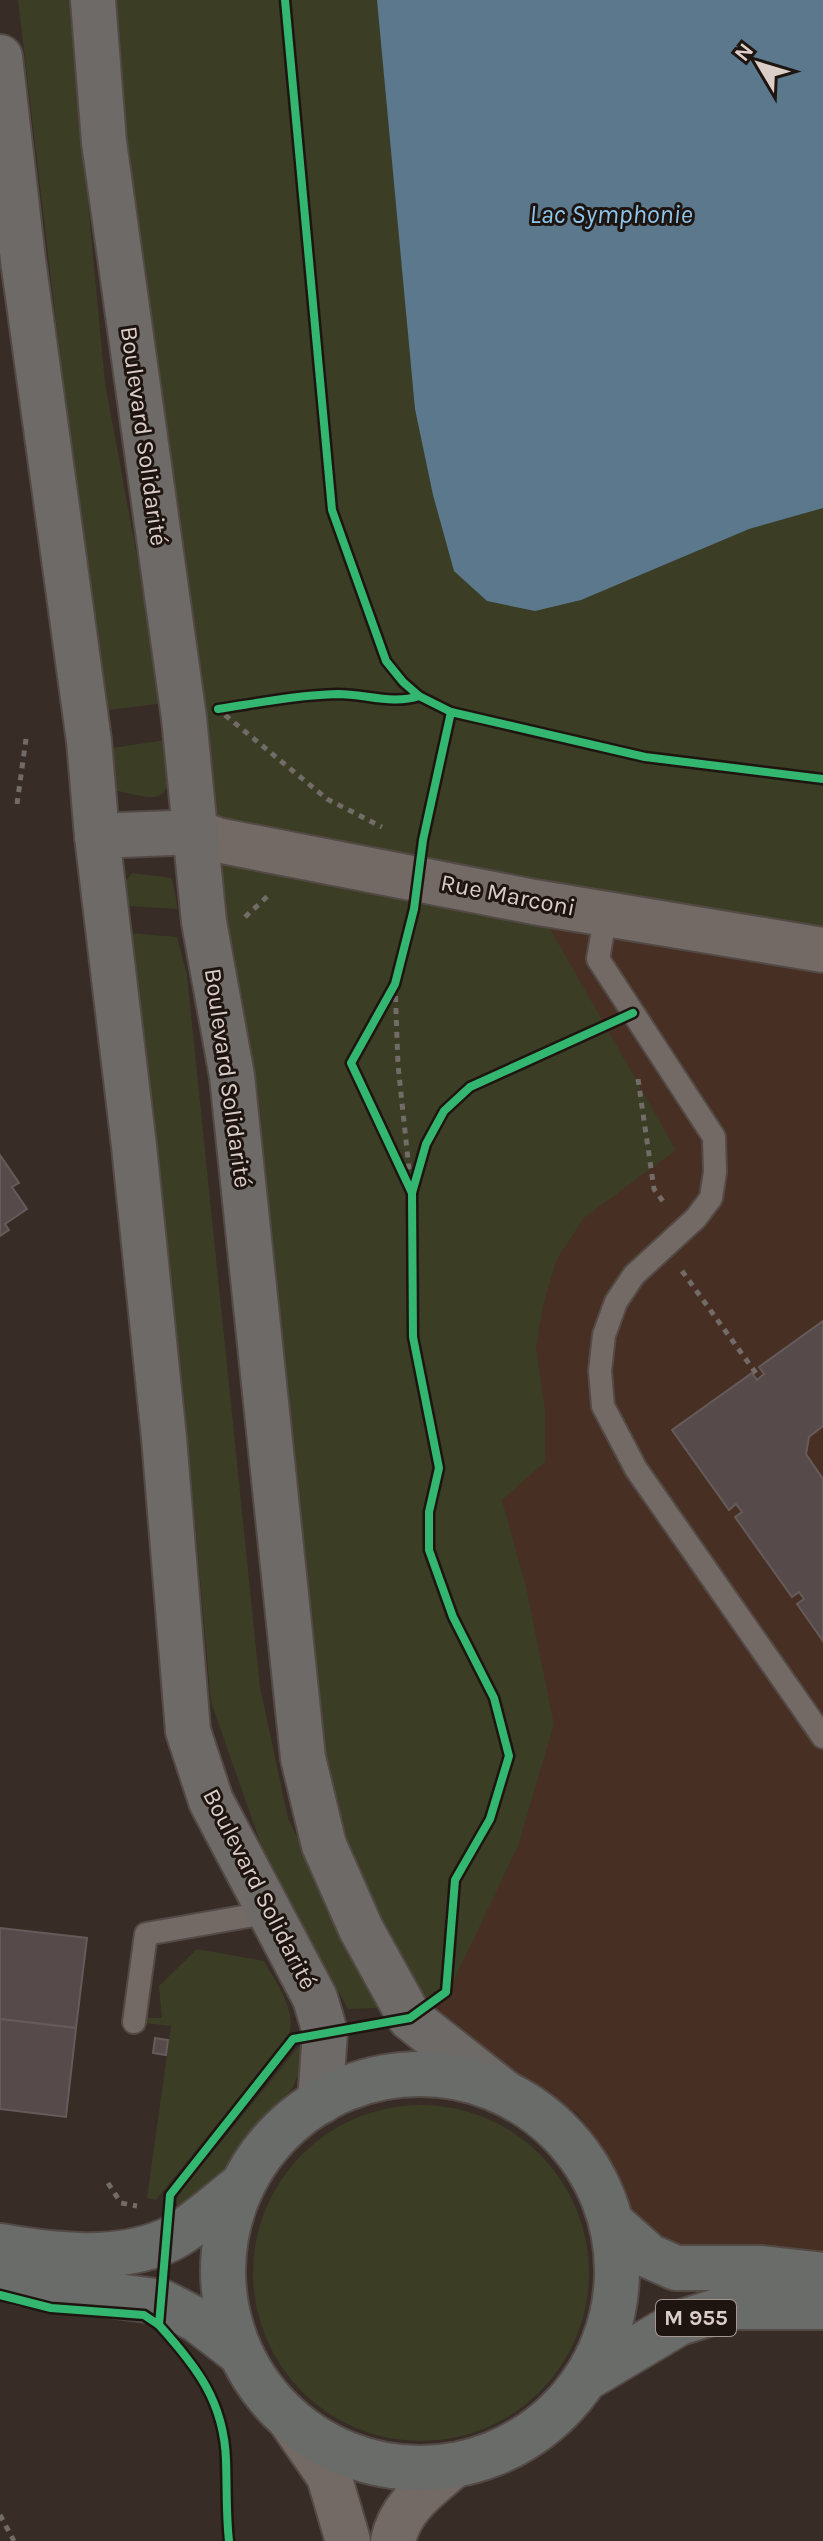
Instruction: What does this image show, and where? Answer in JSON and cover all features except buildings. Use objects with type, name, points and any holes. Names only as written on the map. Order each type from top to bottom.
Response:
[{"type":"main road","name":"Boulevard Solidarité","points":[[93,0],[104,142],[184,718],[204,922],[232,1076],[303,1758],[324,1845],[361,1929],[410,2018],[505,2093]]},
{"type":"main road","name":"Boulevard Solidarité","points":[[0,57],[23,260],[89,741],[157,1376],[188,1731],[211,1801],[315,1998],[325,2032],[320,2102]]},
{"type":"main road","points":[[97,836],[196,832]]},
{"type":"main road","points":[[417,2075],[468,2080],[505,2093],[539,2113],[568,2141],[596,2182],[613,2224],[618,2278],[610,2331],[583,2380],[549,2420],[505,2449],[454,2465],[411,2468],[368,2462],[327,2445],[291,2421],[262,2390],[240,2353],[226,2312],[222,2269],[227,2226],[241,2186],[266,2150],[294,2121],[320,2102],[352,2086],[390,2076],[417,2075]]},
{"type":"main road","points":[[0,2246],[38,2252],[123,2254],[168,2241],[241,2186]]},
{"type":"main road","name":"M 955","points":[[613,2224],[649,2256],[676,2268],[762,2268],[823,2275]]},
{"type":"main road","points":[[0,2274],[21,2283],[162,2302],[197,2320],[240,2353]]},
{"type":"main road","name":"M 955","points":[[583,2380],[679,2323],[730,2307],[823,2307]]},
{"type":"street","name":"Rue Marconi","points":[[196,832],[217,840],[417,851],[534,902],[823,950]]},
{"type":"street","points":[[291,2421],[329,2476],[348,2541]]},
{"type":"street","points":[[393,2541],[396,2525],[407,2508],[454,2465]]},
{"type":"lane","points":[[606,913],[598,959],[714,1137],[715,1172],[711,1198],[684,1230],[634,1275],[616,1302],[604,1335],[600,1371],[603,1406],[636,1469],[823,1737]]},
{"type":"lane","points":[[134,2022],[146,1934],[271,1912]]},
{"type":"path","points":[[218,709],[233,707]]},
{"type":"path","points":[[218,709],[327,799],[383,828]]},
{"type":"path","points":[[417,851],[451,712]]},
{"type":"path","points":[[17,804],[26,739]]},
{"type":"path","points":[[204,922],[240,923],[266,896],[277,892]]},
{"type":"path","points":[[395,984],[398,1065],[412,1193],[426,1144],[444,1111],[470,1087],[633,1013],[634,1054],[654,1189],[684,1230]]},
{"type":"path","points":[[665,1247],[758,1376]]},
{"type":"path","points":[[108,2183],[121,2203],[145,2207]]},
{"type":"path","points":[[0,2515],[14,2541]]},
{"type":"shaded area","points":[[93,0],[823,0],[823,2275],[676,2268],[634,2212],[579,2114],[468,2048],[445,2029],[360,1913]]},
{"type":"green space","points":[[18,0],[69,0],[105,383],[164,703],[102,711]]},
{"type":"green space","points":[[93,0],[823,0],[823,950],[535,902],[676,1150],[584,1218],[557,1259],[543,1305],[536,1347],[545,1410],[545,1462],[502,1500],[526,1587],[554,1724],[518,1846],[443,2003],[410,2018],[324,1845]]},
{"type":"green space","points":[[165,740],[169,782],[161,794],[149,797],[110,790],[106,749]]},
{"type":"green space","points":[[132,873],[172,878],[178,909],[127,906],[125,882]]},
{"type":"green space","points":[[129,933],[177,937],[187,975],[260,1687],[288,1818],[379,2008],[348,2009],[265,1856],[211,1702],[183,1388]]},
{"type":"green space","points":[[197,1949],[264,1961],[288,2006],[291,2026],[289,2035],[156,2200],[147,2198],[171,2026],[144,2023],[146,2018],[162,2018],[159,1986]]},
{"type":"green space","points":[[307,2043],[306,2056],[292,2089],[255,2126],[210,2191],[176,2220],[177,2200],[182,2190],[300,2045]]},
{"type":"green space","points":[[421,2105],[454,2109],[485,2118],[514,2134],[540,2154],[560,2180],[576,2209],[585,2240],[589,2273],[585,2306],[576,2337],[560,2366],[540,2392],[514,2412],[485,2428],[454,2437],[421,2441],[388,2437],[357,2428],[328,2412],[302,2392],[282,2366],[266,2337],[257,2306],[253,2273],[257,2240],[266,2209],[282,2180],[302,2154],[328,2134],[357,2118],[388,2109]]},
{"type":"water","name":"Lac Symphonie","points":[[377,0],[823,0],[823,508],[749,529],[581,600],[535,611],[487,601],[454,571],[433,495],[415,409]]},
{"type":"cycle path","points":[[285,0],[332,510],[386,661],[419,696],[451,712],[645,757],[823,779]]},
{"type":"cycle path","points":[[218,709],[323,695],[399,699],[419,696]]},
{"type":"cycle path","points":[[229,2541],[226,2460],[220,2420],[206,2386],[159,2325],[170,2195],[293,2039],[410,2018],[446,1992],[455,1880],[490,1819],[509,1756],[494,1698],[453,1617],[429,1550],[429,1512],[439,1468],[413,1337],[412,1193],[351,1063],[395,984],[414,909],[423,840],[451,712]]},
{"type":"cycle path","points":[[412,1193],[426,1144],[444,1111],[470,1087],[633,1013]]},
{"type":"cycle path","points":[[0,2295],[51,2308],[144,2315],[159,2325]]}]
